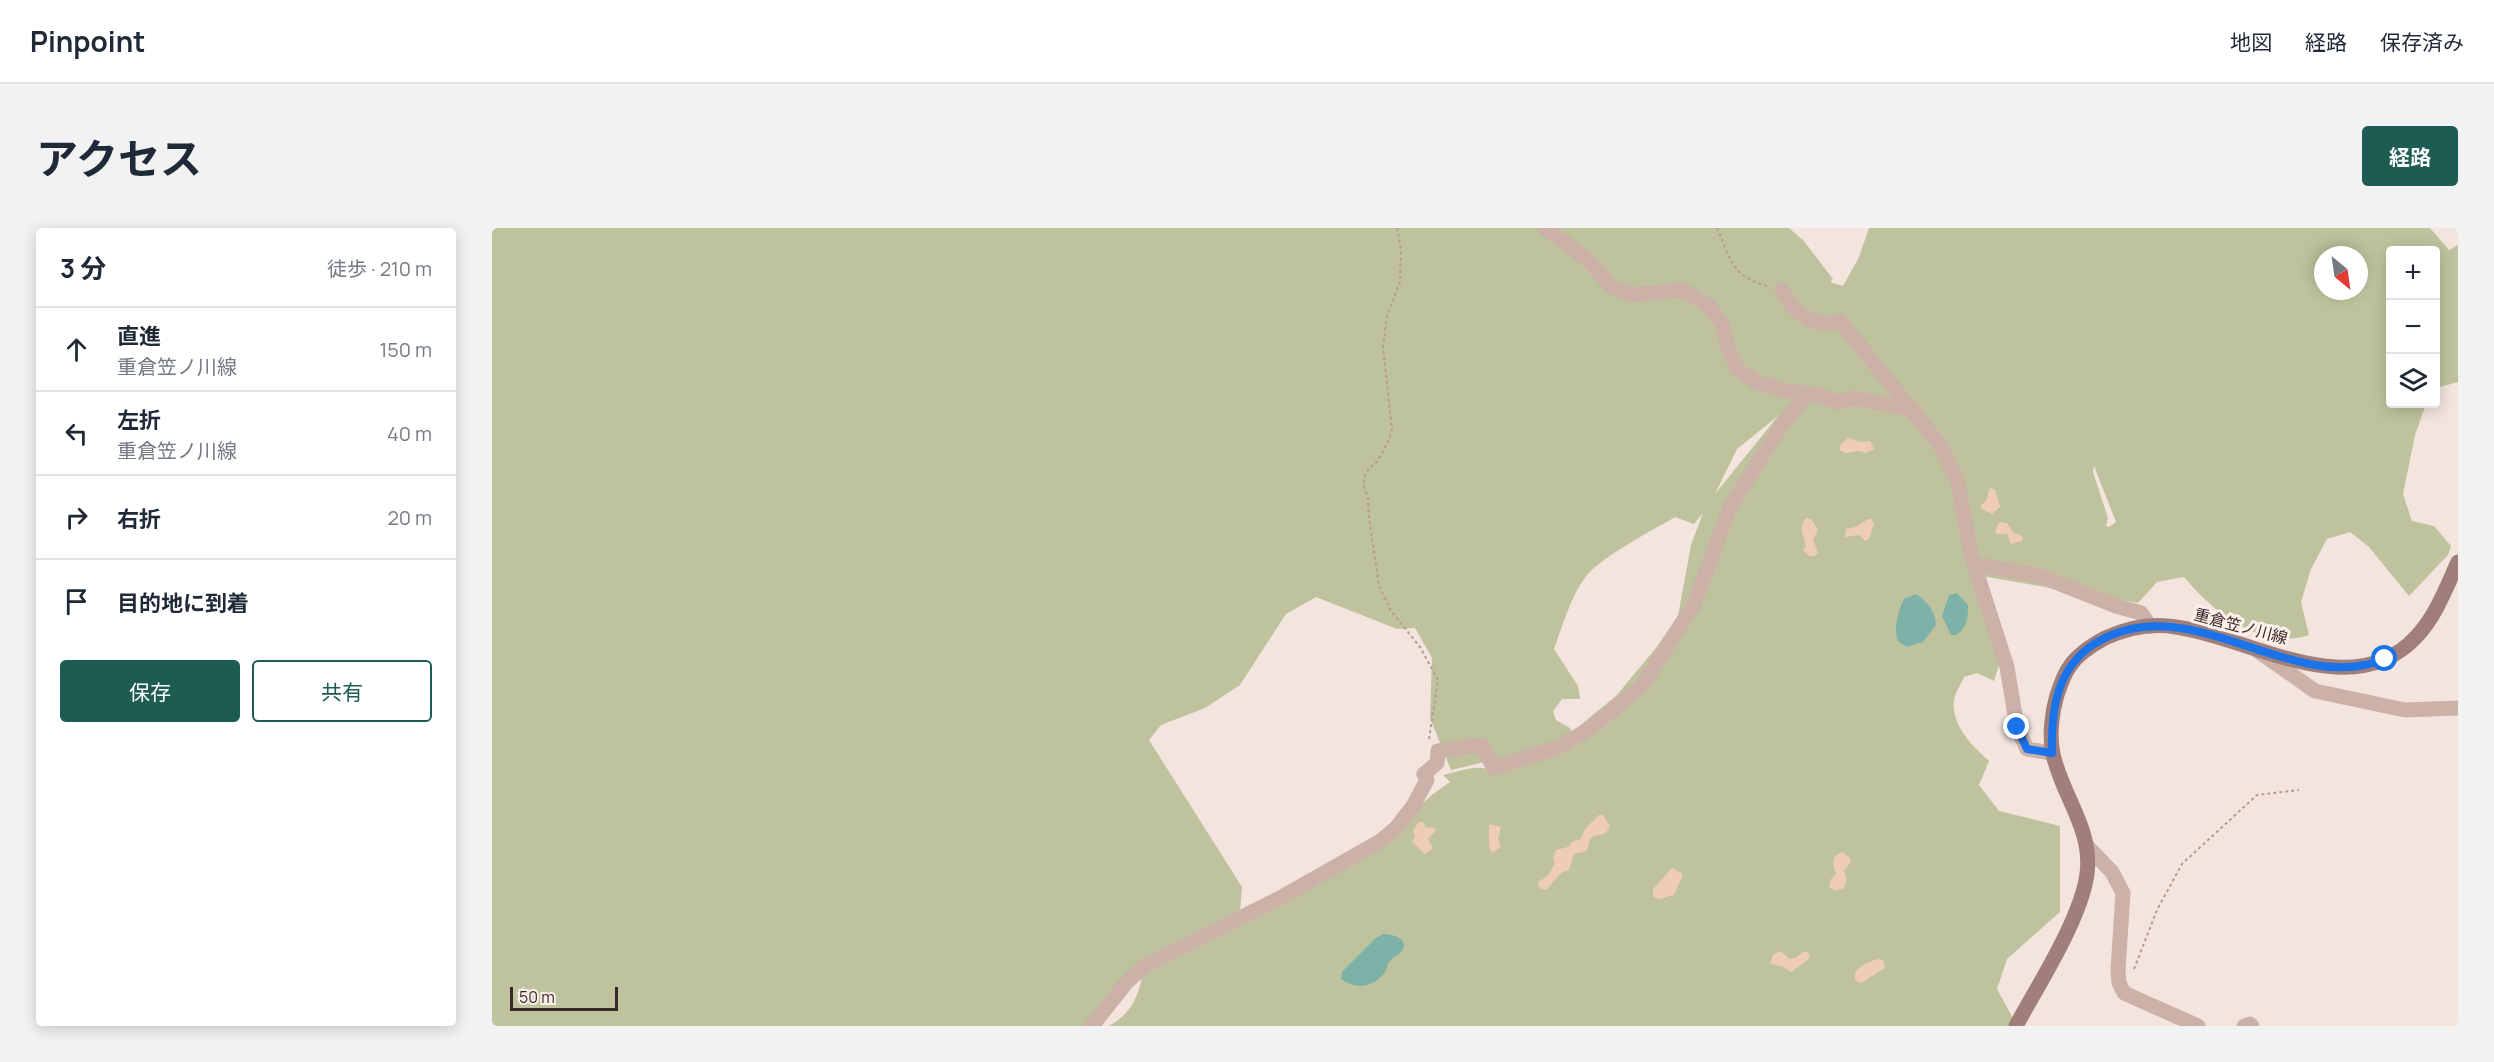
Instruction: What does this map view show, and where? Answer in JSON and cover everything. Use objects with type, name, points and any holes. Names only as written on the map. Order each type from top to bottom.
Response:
[{"type":"main road","name":"重倉笠ノ川線","points":[[2016,1026],[2082,897],[2087,874],[2088,847],[2052,753],[2054,707],[2070,666],[2087,649],[2102,640],[2119,632],[2150,626],[2176,627],[2319,667],[2369,666],[2385,659],[2416,638],[2431,618],[2458,562]]},
{"type":"street","points":[[1545,228],[1588,260],[1612,287],[1633,295],[1653,295],[1683,290],[1708,304],[1722,323],[1727,345],[1738,370],[1758,383],[1786,391],[1809,393],[1838,402],[1855,398],[1914,411]]},
{"type":"street","points":[[1782,290],[1789,304],[1803,318],[1831,324],[1840,321],[1940,445],[1958,482],[1971,555],[2007,667],[2017,727],[2027,749],[2052,753]]},
{"type":"street","points":[[1092,1026],[1126,983],[1146,965],[1278,899],[1378,842],[1396,828],[1413,806],[1427,780],[1424,774],[1437,763],[1438,751],[1481,745],[1494,768],[1526,759],[1556,748],[1588,730],[1642,686],[1694,604],[1730,507],[1781,426],[1809,393]]},
{"type":"street","points":[[1974,564],[2040,576],[2116,606],[2141,613],[2150,626]]},
{"type":"street","points":[[2253,648],[2315,691],[2405,710],[2458,708]]},
{"type":"street","points":[[2088,847],[2112,872],[2123,893],[2118,938],[2118,970],[2119,983],[2124,993],[2198,1026]]},
{"type":"street","points":[[2244,1026],[2250,1024],[2252,1026]]},
{"type":"path","points":[[1397,228],[1401,250],[1400,282],[1387,316],[1383,347],[1392,429],[1377,462],[1369,468],[1364,477],[1364,487],[1368,498],[1368,518],[1379,586],[1391,611],[1420,647],[1438,680],[1430,739]]},
{"type":"path","points":[[1717,228],[1737,272],[1755,283],[1782,290]]},
{"type":"path","points":[[2124,993],[2157,910],[2182,864],[2257,795],[2299,790]]},
{"type":"green space","points":[[492,228],[1789,228],[1803,240],[1833,279],[1830,282],[1843,286],[1859,257],[1869,228],[2430,228],[2449,250],[2458,245],[2458,382],[2440,387],[2440,246],[2386,246],[2386,408],[2425,408],[2415,435],[2403,494],[2412,521],[2434,526],[2451,546],[2448,555],[2409,596],[2369,547],[2350,532],[2327,539],[2311,569],[2301,602],[2309,635],[2291,639],[2273,638],[2239,625],[2209,603],[2184,577],[2157,582],[2138,603],[1982,576],[2002,655],[1994,681],[1977,673],[1964,677],[1954,700],[1956,718],[1964,734],[1989,761],[1979,785],[1999,811],[2060,826],[2060,912],[2007,959],[1997,989],[2014,1020],[2012,1026],[1109,1026],[1132,1006],[1142,977],[1092,1026],[492,1026]],"holes":[[[1778,416],[1715,494],[1737,449]],[[2094,466],[2116,522],[2109,527],[2106,526],[2108,518],[2093,472]],[[1703,513],[1691,545],[1678,616],[1656,648],[1616,696],[1572,732],[1570,728],[1556,720],[1553,711],[1562,699],[1580,699],[1578,686],[1554,649],[1564,620],[1583,580],[1597,565],[1618,550],[1675,517],[1694,524]],[[1316,597],[1397,629],[1415,628],[1432,658],[1430,718],[1451,770],[1518,754],[1492,771],[1474,768],[1443,775],[1450,782],[1409,816],[1240,913],[1242,887],[1149,740],[1161,725],[1205,708],[1240,685],[1286,614]]]},
{"type":"sand","points":[[1848,438],[1860,442],[1870,441],[1874,449],[1866,453],[1859,451],[1845,453],[1840,450],[1840,445]]},
{"type":"sand","points":[[1990,488],[1995,490],[2000,507],[1992,514],[1982,509],[1981,505],[1986,501]]},
{"type":"sand","points":[[1806,518],[1811,519],[1818,529],[1813,540],[1818,553],[1814,556],[1809,556],[1803,550],[1806,546],[1802,525]]},
{"type":"sand","points":[[1871,519],[1874,524],[1869,539],[1865,541],[1860,535],[1845,537],[1846,529],[1856,527]]},
{"type":"sand","points":[[1999,522],[2007,523],[2013,532],[2023,537],[2022,541],[2011,544],[2007,534],[1997,534],[1995,532]]},
{"type":"sand","points":[[1599,815],[1603,815],[1610,826],[1606,833],[1592,837],[1587,851],[1574,854],[1569,870],[1561,873],[1546,890],[1539,888],[1538,882],[1548,876],[1555,863],[1553,859],[1556,850],[1568,847],[1573,841],[1580,840],[1585,829]]},
{"type":"sand","points":[[1419,822],[1423,822],[1426,828],[1433,827],[1436,830],[1428,839],[1432,849],[1425,854],[1412,842],[1415,837],[1413,830]]},
{"type":"sand","points":[[1489,824],[1501,827],[1498,840],[1501,847],[1492,853],[1489,846]]},
{"type":"sand","points":[[1842,852],[1850,858],[1850,863],[1844,871],[1847,879],[1844,888],[1835,891],[1829,887],[1831,879],[1836,874],[1833,864],[1834,857]]},
{"type":"sand","points":[[1672,868],[1683,874],[1674,895],[1659,899],[1653,897],[1653,889]]},
{"type":"sand","points":[[1780,951],[1790,959],[1803,952],[1808,952],[1810,958],[1791,972],[1781,966],[1770,964],[1773,955]]},
{"type":"sand","points":[[1877,959],[1883,960],[1885,968],[1861,983],[1855,980],[1858,969]]},
{"type":"water","points":[[1957,593],[1968,605],[1967,618],[1960,632],[1951,635],[1942,616],[1949,595]]},
{"type":"water","points":[[1916,594],[1930,607],[1936,625],[1923,642],[1907,647],[1897,638],[1897,620],[1904,599]]},
{"type":"water","points":[[1383,934],[1400,938],[1404,947],[1388,963],[1382,976],[1372,983],[1359,986],[1341,979],[1342,972],[1376,938]]},
{"type":"route","points":[[2017,727],[2027,749],[2052,753],[2054,707],[2060,686],[2070,666],[2087,649],[2102,640],[2119,632],[2150,626],[2176,627],[2319,667],[2369,666],[2385,659]]}]
